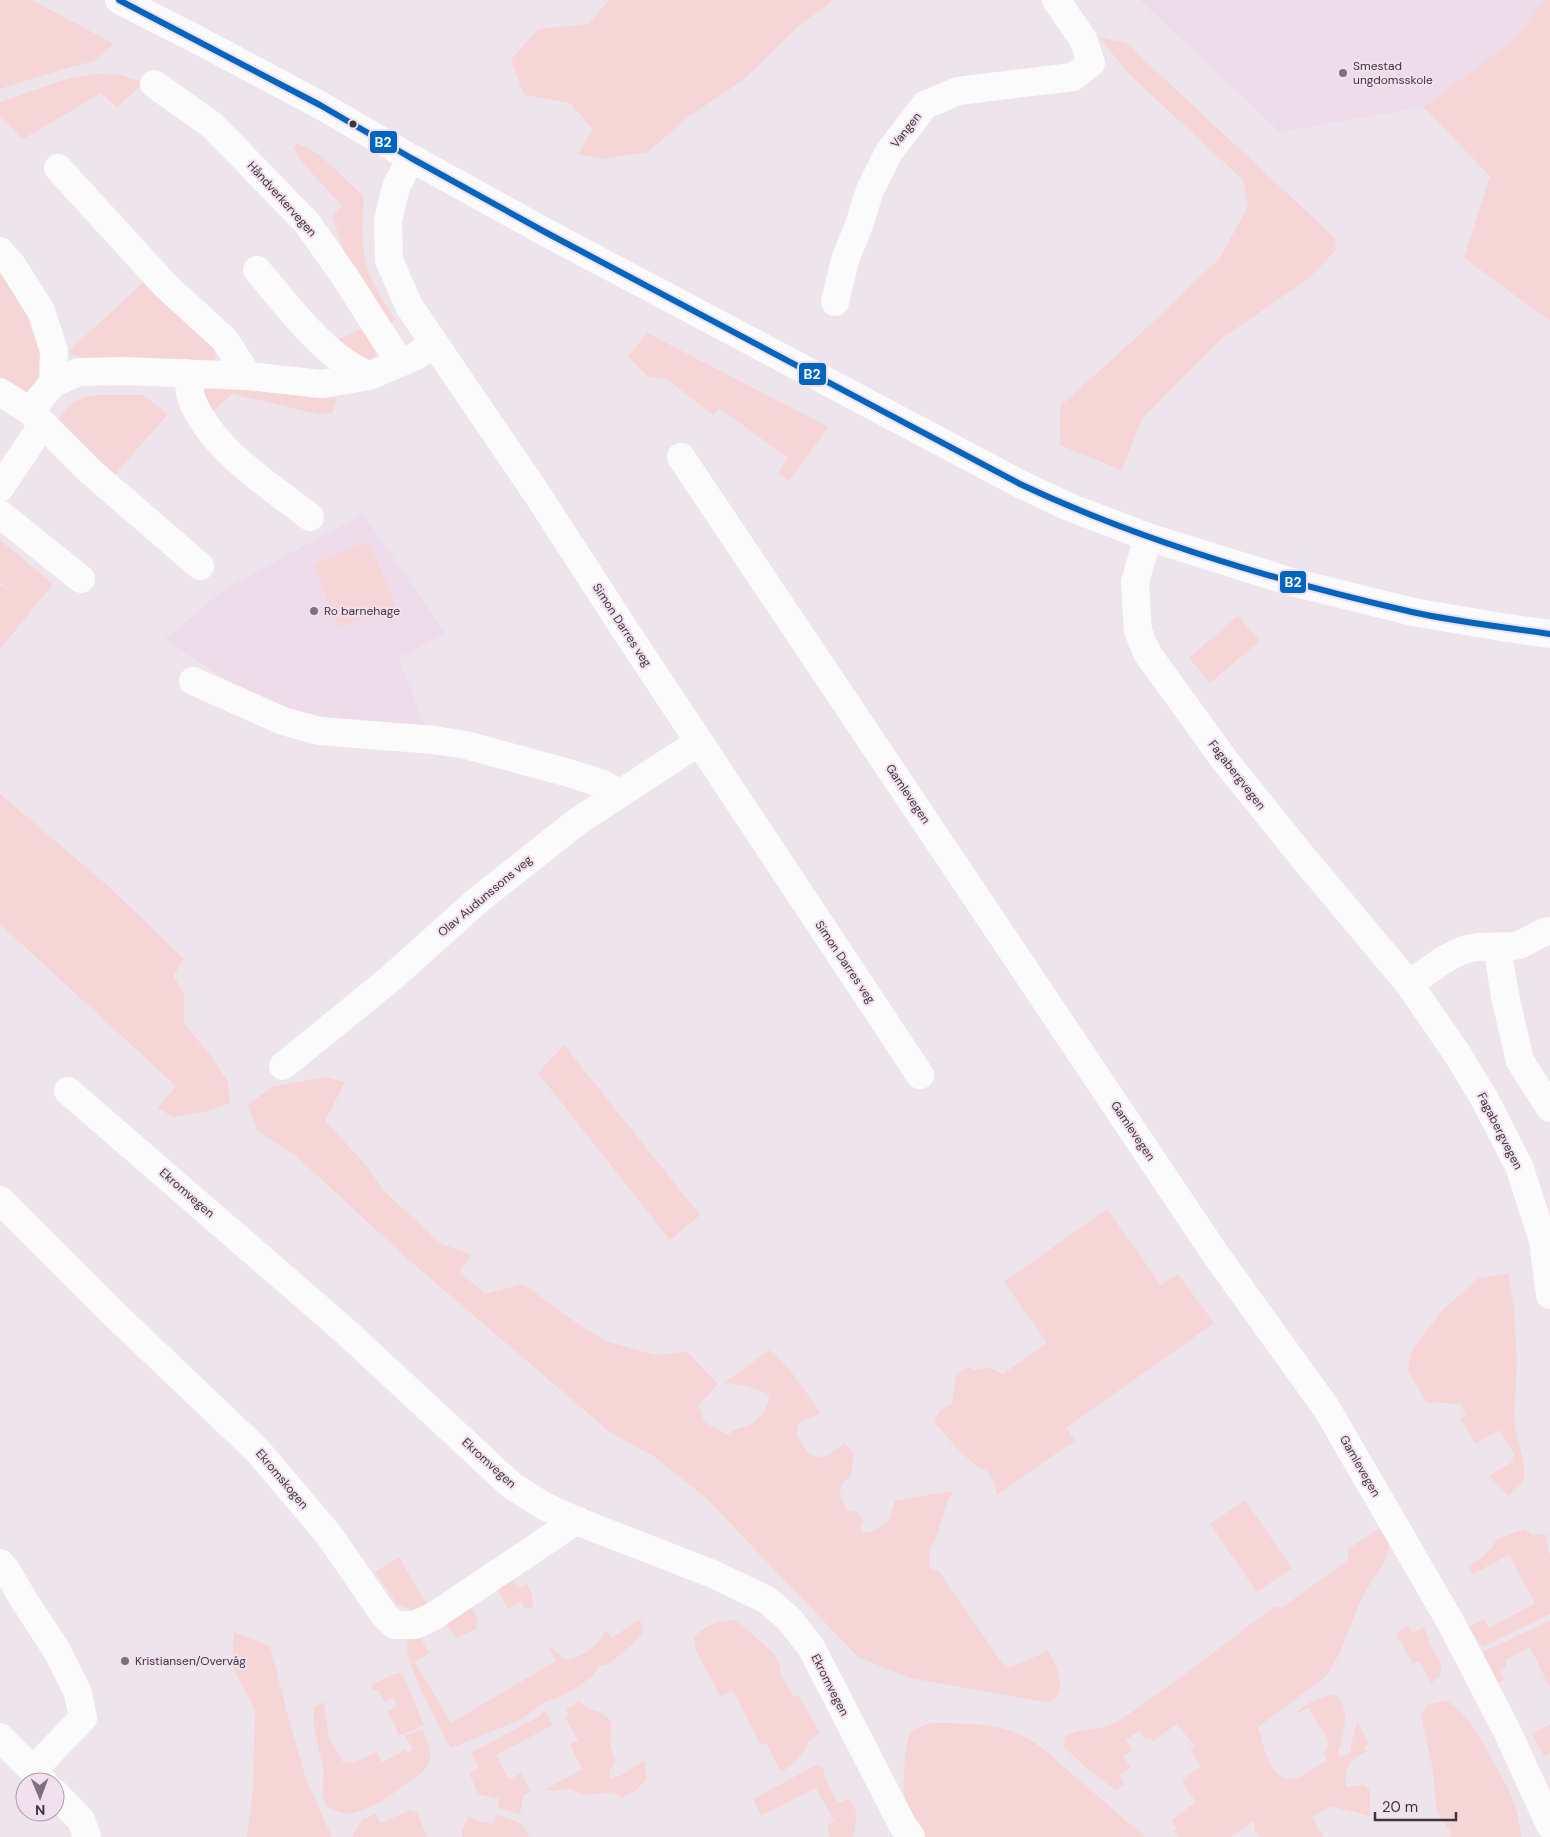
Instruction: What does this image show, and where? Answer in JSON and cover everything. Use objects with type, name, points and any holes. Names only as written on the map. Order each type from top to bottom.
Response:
[{"type":"street","points":[[119,0],[320,105],[545,232],[1020,484],[1069,507],[1148,537],[1292,582],[1413,612],[1550,634]]},
{"type":"street","name":"Vangen","points":[[835,302],[845,260],[870,190],[889,152],[925,105],[958,91],[1073,77],[1090,63],[1084,39],[1056,0]]},
{"type":"street","name":"Håndverkervegen","points":[[154,84],[213,126],[307,223],[345,277],[400,363]]},
{"type":"street","name":"Simon Darres veg","points":[[411,158],[396,187],[391,201],[388,220],[389,260],[409,306],[536,494],[920,1075]]},
{"type":"street","points":[[58,168],[166,286],[225,340],[248,376]]},
{"type":"street","points":[[0,251],[12,264],[41,311],[54,351],[53,383],[0,488]]},
{"type":"street","points":[[257,270],[296,315],[331,351],[369,376]]},
{"type":"street","points":[[53,383],[79,372],[125,371],[248,376],[322,384],[369,376],[416,356],[434,343]]},
{"type":"street","points":[[187,374],[192,399],[210,430],[239,461],[310,517]]},
{"type":"street","points":[[0,392],[37,418],[91,472],[200,566]]},
{"type":"street","name":"Gamlevegen","points":[[681,457],[1216,1255],[1327,1409],[1450,1623],[1507,1731],[1550,1825]]},
{"type":"street","points":[[0,514],[81,579]]},
{"type":"street","name":"Fagabergvegen","points":[[1148,537],[1136,582],[1138,631],[1147,653],[1226,762],[1409,984],[1458,1055],[1486,1100],[1519,1166],[1543,1240],[1550,1295]]},
{"type":"street","points":[[193,681],[283,721],[319,731],[434,740],[466,745],[569,773],[603,784],[620,794]]},
{"type":"street","name":"Olav Audunssons veg","points":[[283,1066],[390,979],[477,901],[578,822],[699,742]]},
{"type":"street","points":[[1409,984],[1457,953],[1473,947],[1516,946],[1533,940],[1546,931],[1550,931]]},
{"type":"street","points":[[1497,946],[1505,996],[1520,1061],[1542,1084],[1550,1108]]},
{"type":"street","name":"Ekromvegen","points":[[68,1091],[344,1330],[511,1485],[544,1506],[712,1574],[767,1600],[789,1619],[811,1647],[902,1824],[911,1837]]},
{"type":"street","name":"Ekromskogen","points":[[0,1200],[111,1311],[257,1450],[329,1535],[385,1616],[395,1624],[415,1625],[434,1616],[577,1520]]},
{"type":"street","points":[[0,1563],[7,1571],[9,1596],[56,1649],[78,1693],[83,1718],[41,1772]]},
{"type":"street","points":[[0,1737],[34,1772]]},
{"type":"street","points":[[65,1804],[80,1820],[87,1837]]},
{"type":"shaded area","points":[[0,0],[32,0],[114,44],[94,61],[0,89]]},
{"type":"shaded area","points":[[609,0],[831,0],[830,3],[801,24],[743,80],[688,117],[648,152],[604,159],[578,154],[593,129],[570,103],[524,95],[511,60],[538,29],[588,24]]},
{"type":"shaded area","name":"Smestad ungdomsskole","points":[[1140,0],[1543,0],[1515,39],[1423,107],[1280,132]]},
{"type":"shaded area","points":[[1543,0],[1550,0],[1550,321],[1464,258],[1490,176],[1423,107],[1515,39]]},
{"type":"shaded area","points":[[1099,37],[1126,43],[1335,238],[1336,250],[1309,278],[1221,339],[1141,420],[1122,470],[1060,445],[1060,406],[1137,337],[1220,258],[1248,206],[1243,180],[1129,74]]},
{"type":"shaded area","points":[[97,74],[121,75],[144,83],[117,107],[101,93],[23,139],[0,117],[0,102],[67,79]]},
{"type":"shaded area","points":[[297,143],[320,155],[364,197],[363,236],[365,260],[377,291],[395,319],[391,325],[345,254],[332,216],[342,206],[300,160],[294,147]]},
{"type":"shaded area","points":[[0,268],[29,316],[42,352],[42,370],[37,386],[24,400],[0,386]]},
{"type":"shaded area","points":[[148,278],[212,345],[216,355],[214,362],[192,365],[83,358],[68,352]]},
{"type":"shaded area","points":[[361,329],[375,346],[375,356],[369,360],[358,360],[335,341]]},
{"type":"shaded area","points":[[647,333],[829,427],[789,481],[778,473],[788,458],[719,408],[713,415],[668,380],[647,376],[628,357]]},
{"type":"shaded area","points":[[208,386],[277,390],[312,398],[337,398],[332,413],[319,414],[232,394],[209,415],[201,394]]},
{"type":"shaded area","points":[[98,395],[143,395],[168,414],[111,479],[56,423],[68,406],[83,398]]},
{"type":"shaded area","name":"Ro barnehage","points":[[363,514],[445,633],[399,658],[424,725],[307,715],[245,691],[164,640],[225,589]]},
{"type":"shaded area","points":[[0,540],[53,584],[0,649],[0,585],[14,594],[0,583]]},
{"type":"shaded area","points":[[369,541],[395,605],[339,628],[313,564]]},
{"type":"shaded area","points":[[1238,616],[1260,641],[1210,683],[1189,658]]},
{"type":"shaded area","points":[[0,794],[107,885],[184,959],[173,976],[184,993],[184,1023],[210,1055],[228,1082],[230,1103],[204,1112],[173,1117],[158,1108],[176,1086],[0,924]]},
{"type":"shaded area","points":[[564,1045],[700,1215],[670,1240],[538,1073]]},
{"type":"shaded area","points":[[324,1077],[345,1082],[325,1121],[366,1165],[383,1190],[441,1244],[471,1254],[460,1272],[485,1294],[523,1284],[575,1322],[605,1341],[656,1355],[687,1352],[718,1384],[699,1405],[704,1422],[731,1436],[731,1430],[752,1424],[757,1420],[765,1410],[770,1395],[747,1386],[724,1383],[769,1350],[790,1370],[821,1413],[799,1423],[796,1435],[810,1455],[823,1458],[845,1443],[854,1455],[850,1477],[841,1485],[840,1496],[848,1511],[858,1512],[864,1522],[860,1528],[863,1533],[871,1532],[889,1520],[895,1501],[954,1491],[948,1500],[935,1541],[930,1547],[929,1565],[933,1571],[938,1570],[1002,1663],[1010,1667],[1048,1651],[1052,1657],[1060,1682],[1057,1696],[1052,1700],[1044,1702],[910,1678],[858,1657],[706,1498],[655,1457],[611,1433],[410,1261],[296,1156],[257,1131],[248,1105],[272,1087]]},
{"type":"shaded area","points":[[1107,1209],[1161,1285],[1178,1274],[1214,1323],[1066,1428],[1076,1442],[1064,1448],[997,1495],[994,1482],[986,1470],[977,1467],[934,1422],[939,1411],[952,1404],[956,1375],[967,1367],[976,1370],[990,1368],[1003,1374],[1047,1343],[1004,1282]]},
{"type":"shaded area","points":[[1508,1274],[1514,1307],[1517,1362],[1514,1423],[1524,1463],[1524,1481],[1509,1496],[1489,1476],[1512,1462],[1514,1453],[1499,1430],[1476,1445],[1460,1418],[1466,1415],[1460,1404],[1426,1402],[1408,1371],[1410,1355],[1422,1336],[1444,1309],[1479,1278]]},
{"type":"shaded area","points":[[1245,1500],[1292,1568],[1257,1592],[1210,1524]]},
{"type":"shaded area","points":[[1381,1527],[1389,1543],[1388,1554],[1361,1600],[1333,1666],[1326,1676],[1258,1727],[1268,1759],[1278,1774],[1284,1778],[1292,1779],[1301,1776],[1327,1760],[1323,1753],[1329,1747],[1327,1738],[1308,1707],[1297,1714],[1297,1711],[1315,1700],[1335,1694],[1343,1706],[1345,1714],[1344,1730],[1338,1753],[1341,1756],[1349,1754],[1358,1722],[1369,1745],[1365,1747],[1367,1751],[1349,1765],[1346,1780],[1347,1787],[1364,1785],[1370,1791],[1370,1816],[1330,1806],[1312,1818],[1324,1837],[1261,1837],[1255,1831],[1254,1821],[1230,1837],[1181,1837],[1173,1832],[1177,1828],[1171,1820],[1196,1802],[1182,1780],[1201,1766],[1190,1751],[1195,1747],[1177,1724],[1153,1741],[1150,1737],[1146,1739],[1139,1731],[1126,1740],[1132,1750],[1123,1757],[1131,1767],[1119,1776],[1125,1785],[1116,1790],[1091,1772],[1064,1747],[1065,1736],[1070,1733],[1105,1727],[1143,1705],[1275,1606],[1282,1608],[1348,1560],[1348,1549]]},
{"type":"shaded area","points":[[1525,1529],[1532,1535],[1545,1534],[1550,1557],[1550,1614],[1482,1647],[1469,1627],[1485,1619],[1489,1628],[1535,1603],[1509,1555],[1473,1574],[1467,1567],[1484,1555],[1497,1539]]},
{"type":"shaded area","points":[[399,1557],[428,1606],[415,1611],[397,1604],[375,1572]]},
{"type":"shaded area","points":[[506,1579],[513,1581],[520,1587],[527,1584],[532,1595],[533,1607],[526,1609],[520,1602],[508,1609],[498,1590]]},
{"type":"shaded area","points":[[469,1605],[478,1619],[476,1629],[456,1638],[446,1624]]},
{"type":"shaded area","points":[[640,1619],[643,1632],[634,1643],[610,1663],[599,1667],[593,1675],[578,1687],[557,1698],[544,1702],[520,1720],[451,1748],[424,1696],[408,1653],[407,1644],[409,1640],[419,1635],[429,1653],[415,1662],[451,1723],[556,1661],[549,1649],[552,1648],[565,1659],[578,1657],[599,1641],[605,1630],[612,1638]]},
{"type":"shaded area","points":[[736,1620],[773,1653],[780,1664],[781,1675],[794,1697],[798,1695],[820,1733],[808,1742],[798,1760],[781,1772],[766,1743],[761,1745],[733,1691],[721,1697],[696,1651],[694,1637],[704,1629],[713,1624]]},
{"type":"shaded area","points":[[1550,1621],[1550,1688],[1530,1647],[1506,1660],[1506,1667],[1500,1670],[1504,1680],[1498,1683],[1483,1652]]},
{"type":"shaded area","points":[[1408,1626],[1413,1633],[1424,1627],[1433,1651],[1442,1664],[1440,1676],[1431,1683],[1419,1661],[1413,1664],[1396,1634]]},
{"type":"shaded area","points":[[234,1632],[270,1646],[306,1779],[332,1837],[247,1837],[253,1789],[255,1710],[232,1666]]},
{"type":"shaded area","points":[[397,1673],[402,1673],[424,1725],[399,1736],[388,1711],[397,1706],[393,1698],[384,1702],[378,1689],[373,1691],[371,1688],[374,1683]]},
{"type":"shaded area","points":[[1446,1700],[1461,1712],[1471,1724],[1501,1775],[1514,1803],[1521,1837],[1449,1837],[1452,1834],[1437,1812],[1432,1765],[1421,1715],[1427,1705]]},
{"type":"shaded area","points":[[579,1701],[585,1707],[604,1714],[610,1720],[612,1729],[610,1743],[616,1762],[609,1771],[610,1779],[620,1776],[644,1761],[647,1778],[637,1790],[623,1797],[612,1792],[588,1795],[566,1789],[553,1791],[546,1789],[582,1769],[570,1745],[578,1740],[565,1718],[569,1715],[566,1710]]},
{"type":"shaded area","points":[[323,1702],[329,1738],[343,1762],[353,1763],[377,1752],[382,1763],[405,1750],[407,1753],[413,1750],[405,1735],[423,1730],[430,1750],[428,1766],[390,1796],[368,1808],[357,1812],[345,1813],[335,1811],[326,1804],[323,1796],[324,1772],[313,1715],[314,1707]]},
{"type":"shaded area","points":[[545,1710],[553,1725],[496,1755],[509,1780],[521,1773],[531,1791],[523,1796],[520,1814],[498,1808],[499,1799],[478,1794],[469,1773],[479,1768],[471,1753],[538,1717]]},
{"type":"shaded area","points":[[932,1723],[992,1726],[1015,1732],[1027,1738],[1042,1748],[1145,1837],[923,1837],[905,1800],[906,1747],[909,1736],[913,1731]]},
{"type":"shaded area","points":[[1550,1724],[1550,1753],[1544,1756],[1532,1734]]},
{"type":"shaded area","points":[[818,1764],[824,1770],[825,1779],[838,1803],[849,1799],[855,1808],[856,1817],[853,1837],[830,1837],[827,1825],[834,1821],[816,1788],[761,1816],[753,1799]]},
{"type":"shaded area","points":[[411,1810],[418,1814],[427,1837],[351,1837],[363,1819],[376,1814],[380,1823]]},
{"type":"shaded area","points":[[496,1815],[521,1824],[525,1827],[529,1837],[462,1837],[462,1830],[469,1817],[493,1824]]},
{"type":"transit line","name":"B2","points":[[119,0],[320,105],[545,232],[1020,484],[1067,505],[1163,542],[1312,588],[1429,616],[1550,634]]},
{"type":"place","name":"Smestad ungdomsskole","points":[[1343,73]]},
{"type":"place","name":"Ro barnehage","points":[[314,611]]},
{"type":"place","name":"Kristiansen/Overvåg","points":[[125,1661]]}]
